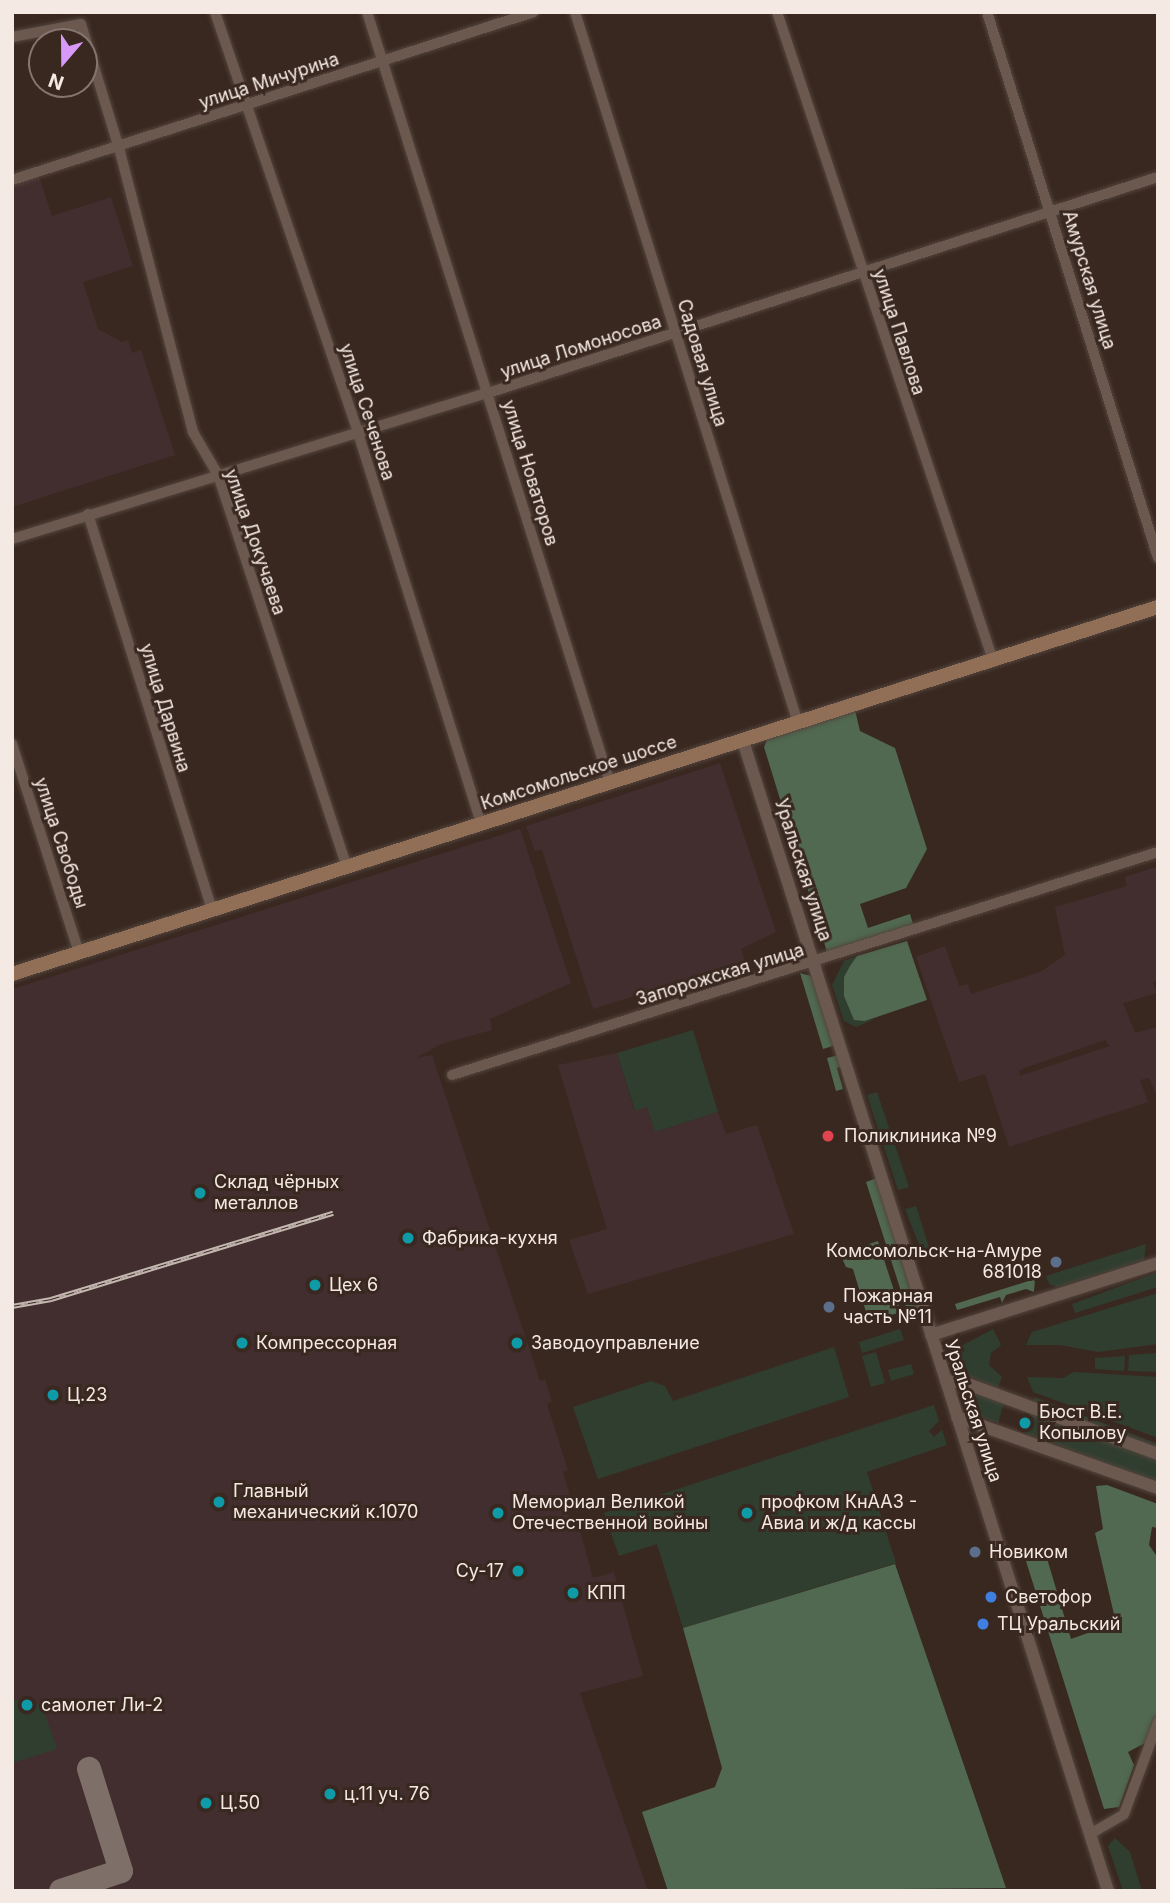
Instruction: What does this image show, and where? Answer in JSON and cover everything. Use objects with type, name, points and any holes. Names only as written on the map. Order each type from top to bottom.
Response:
[{"type":"main road","name":"Комсомольское шоссе","points":[[12,974],[1158,607]]},
{"type":"street","name":"улица Сеченова","points":[[215,12],[358,433],[481,824]]},
{"type":"street","name":"улица Новаторов","points":[[366,12],[610,783]]},
{"type":"street","name":"улица Мичурина","points":[[12,180],[119,148],[246,104],[534,12]]},
{"type":"street","name":"Садовая улица","points":[[575,12],[798,723]]},
{"type":"street","name":"улица Павлова","points":[[777,12],[993,660]]},
{"type":"street","name":"Амурская улица","points":[[987,12],[1158,558]]},
{"type":"street","name":"улица Докучаева","points":[[12,37],[81,24],[119,148],[193,432],[218,475],[347,867]]},
{"type":"street","name":"улица Ломоносова","points":[[12,539],[488,393],[1158,177]]},
{"type":"street","name":"улица Дарвина","points":[[88,514],[212,910]]},
{"type":"street","name":"Уральская улица","points":[[743,741],[1108,1891]]},
{"type":"street","name":"улица Свободы","points":[[12,744],[79,953]]},
{"type":"street","name":"Запорожская улица","points":[[452,1075],[1158,852]]},
{"type":"street","points":[[931,1335],[1158,1263]]},
{"type":"street","points":[[946,1381],[965,1383],[1158,1454]]},
{"type":"street","points":[[957,1417],[1158,1488]]},
{"type":"street","points":[[1090,1834],[1124,1814],[1158,1722]]},
{"type":"shaded area","points":[[38,173],[52,216],[111,197],[133,266],[83,282],[98,329],[122,342],[128,340],[132,353],[141,350],[175,455],[12,507],[12,181]]},
{"type":"shaded area","points":[[720,763],[776,932],[741,949],[745,961],[593,1009],[542,850],[535,851],[526,826]]},
{"type":"shaded area","points":[[520,829],[571,983],[490,1019],[492,1030],[441,1044],[416,1058],[432,1055],[540,1381],[545,1380],[552,1401],[547,1404],[568,1470],[563,1472],[572,1502],[565,1504],[572,1524],[578,1523],[593,1578],[614,1572],[643,1676],[580,1693],[648,1891],[12,1891],[12,989]]},
{"type":"shaded area","points":[[1158,866],[1158,980],[1153,982],[1157,993],[1123,1003],[1135,1033],[1158,1027],[1158,1099],[1149,1078],[1140,1080],[1148,1102],[1009,1147],[985,1074],[959,1082],[916,957],[945,946],[959,986],[968,984],[971,994],[1040,972],[1065,955],[1055,907],[1127,886],[1125,877]],"holes":[[[1105,1040],[1110,1046],[1020,1076],[1019,1070]]]},
{"type":"shaded area","points":[[617,1053],[634,1110],[647,1107],[655,1132],[718,1112],[726,1134],[757,1125],[794,1234],[588,1294],[569,1240],[607,1229],[558,1065]]},
{"type":"green space","points":[[855,710],[860,731],[895,748],[927,849],[906,888],[860,904],[868,928],[910,914],[914,927],[828,955],[764,747],[768,737]]},
{"type":"green space","points":[[907,941],[927,1000],[865,1021],[854,1020],[844,996],[844,977],[850,966],[857,956]]},
{"type":"green space","points":[[857,956],[844,977],[865,1021],[875,1019],[856,1027],[844,1021],[832,985],[844,961]]},
{"type":"green space","points":[[800,973],[811,976],[836,1045],[823,1049]]},
{"type":"green space","points":[[693,1030],[718,1112],[655,1132],[647,1107],[635,1111],[617,1053]]},
{"type":"green space","points":[[839,1055],[843,1065],[837,1068],[843,1089],[836,1091],[827,1058]]},
{"type":"green space","points":[[877,1092],[909,1187],[898,1190],[867,1095]]},
{"type":"green space","points":[[877,1178],[918,1306],[907,1310],[866,1182]]},
{"type":"green space","points":[[916,1206],[930,1250],[922,1252],[905,1209]]},
{"type":"green space","points":[[878,1241],[901,1312],[869,1322],[853,1269],[846,1267],[840,1254]]},
{"type":"green space","points":[[1146,1244],[1144,1260],[1058,1287],[1049,1284],[1046,1276]]},
{"type":"green space","points":[[1158,1272],[1158,1287],[1075,1313],[1072,1304]]},
{"type":"green space","points":[[1035,1279],[1034,1292],[1026,1289],[1006,1295],[1002,1303],[1000,1297],[957,1310],[955,1304]]},
{"type":"green space","points":[[1158,1293],[1158,1344],[1098,1352],[1060,1345],[1026,1345],[1032,1332]]},
{"type":"green space","points":[[900,1329],[904,1340],[862,1353],[859,1342]]},
{"type":"green space","points":[[993,1329],[1001,1345],[991,1353],[989,1365],[1002,1377],[998,1388],[957,1371],[951,1359],[954,1350]]},
{"type":"green space","points":[[834,1347],[849,1397],[598,1479],[573,1407],[651,1381],[665,1386],[673,1401]]},
{"type":"green space","points":[[876,1352],[885,1383],[871,1387],[862,1356]]},
{"type":"green space","points":[[1158,1353],[1158,1372],[1128,1371],[1129,1355]]},
{"type":"green space","points":[[1125,1356],[1124,1371],[1095,1369],[1095,1358]]},
{"type":"green space","points":[[911,1364],[914,1374],[891,1381],[888,1370]]},
{"type":"green space","points":[[1074,1372],[1158,1377],[1158,1438],[1033,1392],[1027,1377],[1063,1378]]},
{"type":"green space","points":[[967,1389],[1004,1403],[998,1423],[969,1412],[961,1391]]},
{"type":"green space","points":[[1035,1397],[1158,1444],[1158,1448],[1033,1402]]},
{"type":"green space","points":[[934,1405],[939,1421],[929,1431],[934,1437],[942,1430],[947,1445],[867,1472],[896,1563],[683,1628],[657,1544],[619,1556],[604,1513]]},
{"type":"green space","points":[[1029,1413],[1158,1460],[1158,1482],[1022,1432]]},
{"type":"green space","points":[[1107,1485],[1158,1504],[1158,1528],[1152,1527],[1149,1545],[1158,1558],[1158,1712],[1147,1742],[1128,1752],[1134,1765],[1119,1807],[1104,1809],[1025,1558],[1043,1545],[1071,1639],[1116,1623],[1095,1533],[1103,1529],[1096,1486]]},
{"type":"green space","points":[[895,1564],[1006,1888],[668,1891],[642,1812],[715,1787],[722,1768],[683,1628]]},
{"type":"green space","points":[[21,1699],[42,1706],[57,1749],[12,1763],[12,1701]]},
{"type":"green space","points":[[1115,1838],[1130,1852],[1142,1891],[1123,1891],[1108,1846]]},
{"type":"taxiway","points":[[61,1891],[121,1871],[89,1769]]},
{"type":"railway","points":[[12,1306],[51,1299],[333,1213]]},
{"type":"place","name":"Поликлиника №9","points":[[828,1136]]},
{"type":"place","name":"Склад чёрных металлов","points":[[200,1193]]},
{"type":"place","name":"Фабрика-кухня","points":[[408,1238]]},
{"type":"place","name":"Комсомольск-на-Амуре 681018","points":[[1056,1262]]},
{"type":"place","name":"Цех 6","points":[[315,1285]]},
{"type":"place","name":"Пожарная часть №11","points":[[829,1307]]},
{"type":"place","name":"Компрессорная","points":[[242,1343]]},
{"type":"place","name":"Заводоуправление","points":[[517,1343]]},
{"type":"place","name":"Ц.23","points":[[53,1395]]},
{"type":"place","name":"Бюст В.Е. Копылову","points":[[1025,1423]]},
{"type":"place","name":"Главный механический к.1070","points":[[219,1502]]},
{"type":"place","name":"Мемориал Великой Отечественной войны","points":[[498,1513]]},
{"type":"place","name":"профком КнААЗ - Авиа и ж/д кассы","points":[[747,1513]]},
{"type":"place","name":"Новиком","points":[[975,1552]]},
{"type":"place","name":"Су-17","points":[[518,1571]]},
{"type":"place","name":"КПП","points":[[573,1593]]},
{"type":"place","name":"Светофор","points":[[991,1597]]},
{"type":"place","name":"ТЦ Уральский","points":[[983,1624]]},
{"type":"place","name":"самолет Ли-2","points":[[27,1705]]},
{"type":"place","name":"ц.11 уч. 76","points":[[330,1794]]},
{"type":"place","name":"Ц.50","points":[[206,1803]]}]
